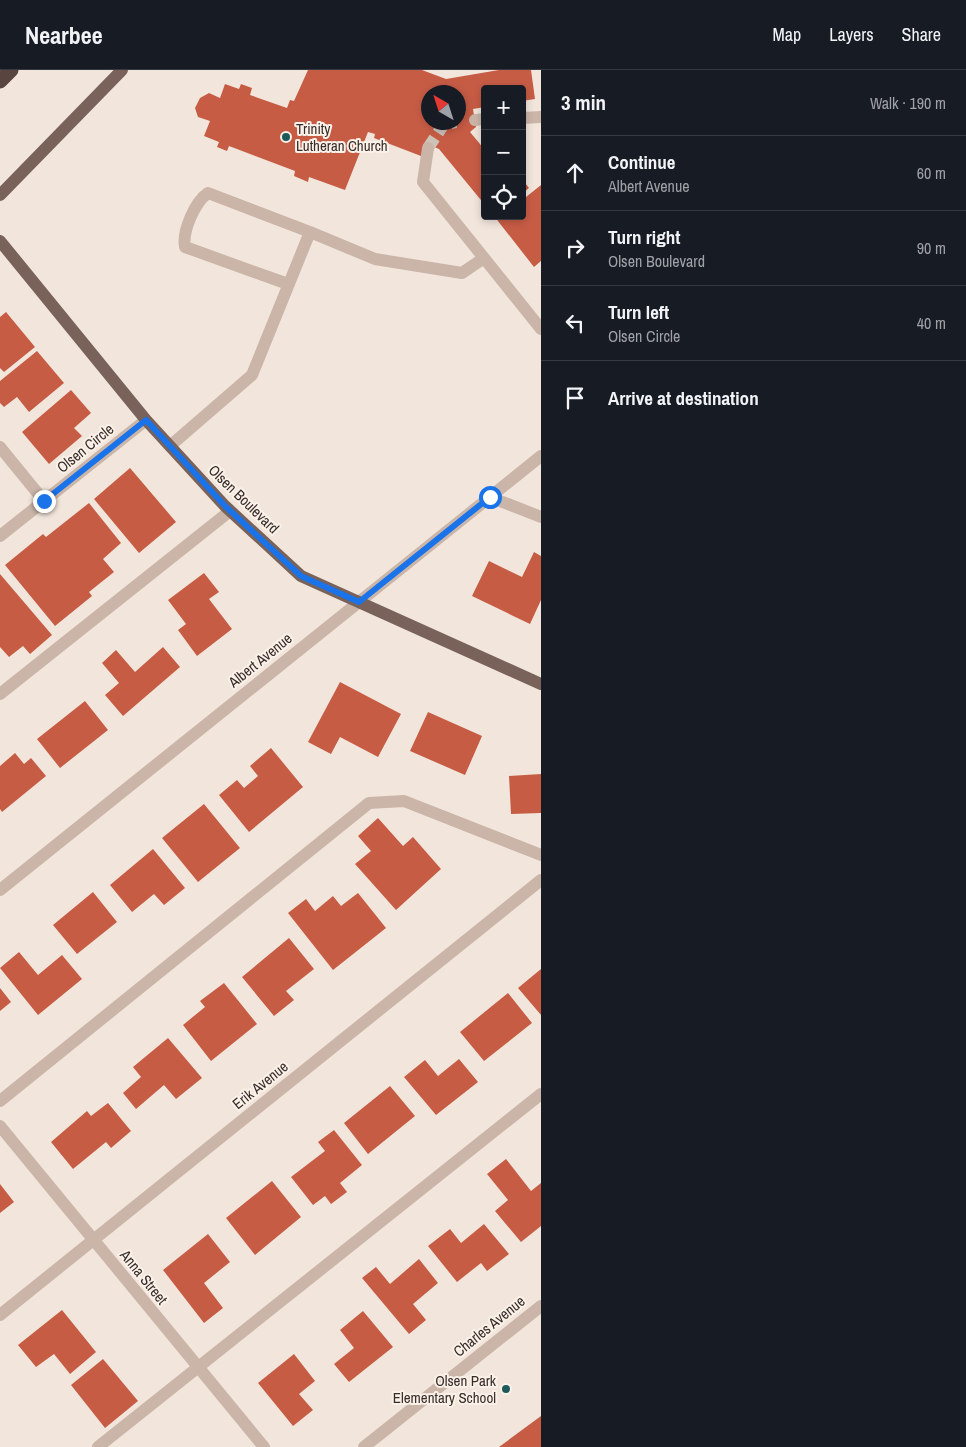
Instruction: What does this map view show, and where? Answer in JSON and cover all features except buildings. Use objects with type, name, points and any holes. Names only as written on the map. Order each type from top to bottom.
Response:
[{"type":"highway","points":[[0,81],[11,70]]},
{"type":"main road","points":[[0,195],[122,70]]},
{"type":"main road","name":"Olsen Boulevard","points":[[0,241],[146,420],[230,511],[301,576],[541,684]]},
{"type":"street","points":[[526,118],[541,117]]},
{"type":"street","points":[[428,148],[423,182],[541,329]]},
{"type":"street","points":[[288,284],[185,247],[184,239],[199,199],[208,193],[375,259],[462,273],[484,258]]},
{"type":"street","points":[[170,446],[252,375],[310,232]]},
{"type":"street","name":"Olsen Circle","points":[[0,536],[146,420]]},
{"type":"street","points":[[0,447],[44,501]]},
{"type":"street","name":"Albert Avenue","points":[[0,890],[541,456]]},
{"type":"street","points":[[490,497],[541,517]]},
{"type":"street","points":[[0,694],[230,511]]},
{"type":"street","points":[[0,1101],[369,803],[404,801],[541,855]]},
{"type":"street","name":"Erik Avenue","points":[[0,1315],[541,880]]},
{"type":"street","points":[[98,1447],[197,1366],[541,1094]]},
{"type":"street","name":"Anna Street","points":[[0,1126],[264,1447]]},
{"type":"street","name":"Charles Avenue","points":[[364,1447],[541,1306]]},
{"type":"tunnel","points":[[428,148],[440,130]]},
{"type":"place","name":"Trinity Lutheran Church","points":[[286,137]]},
{"type":"place","name":"Olsen Park Elementary School","points":[[506,1389]]},
{"type":"route","points":[[44,501],[146,420],[225,506],[301,576],[359,602],[490,497]]}]
